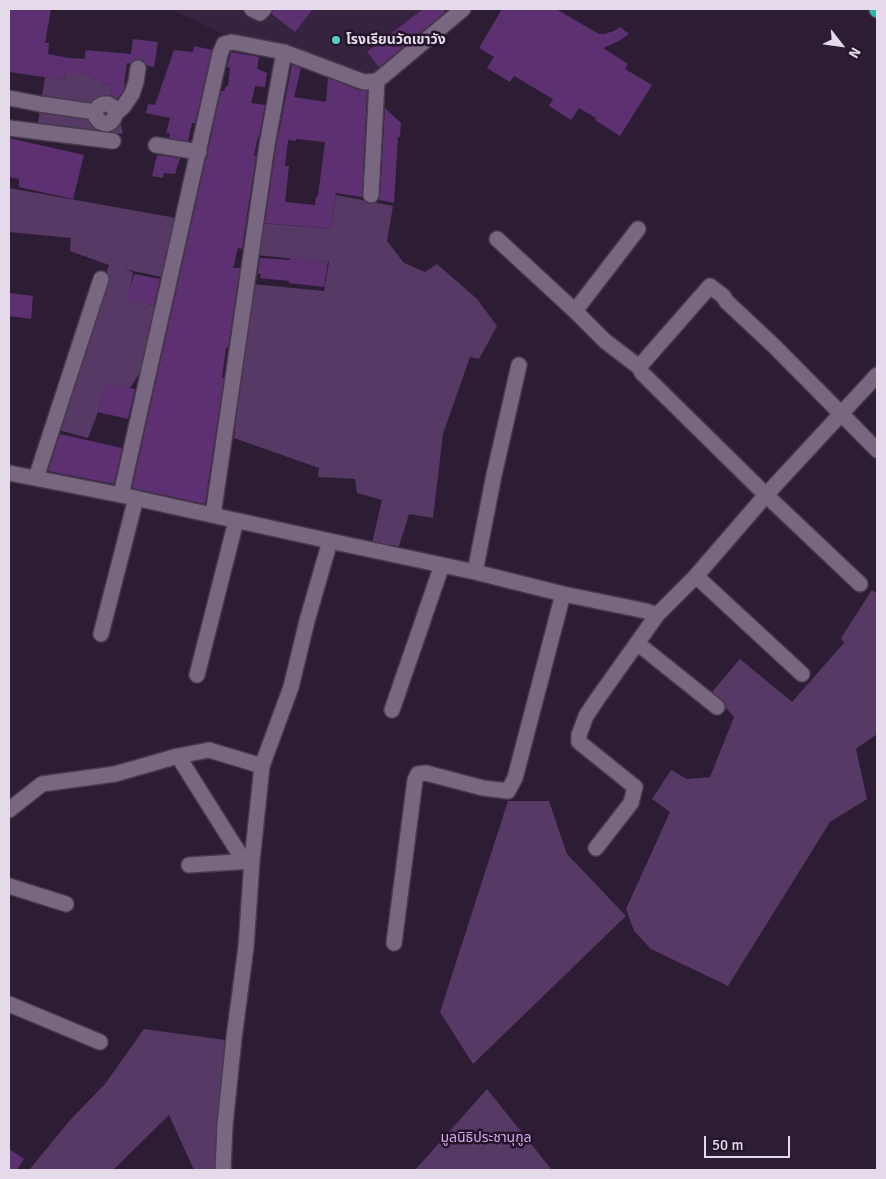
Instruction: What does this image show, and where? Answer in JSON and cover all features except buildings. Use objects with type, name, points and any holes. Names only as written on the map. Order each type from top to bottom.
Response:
[{"type":"street","points":[[252,9],[260,14],[264,9]]},
{"type":"street","points":[[121,495],[220,54],[224,44],[232,42],[284,52],[364,82],[377,81],[462,9]]},
{"type":"street","points":[[213,515],[267,145],[284,52]]},
{"type":"street","points":[[9,98],[95,112],[97,119],[107,124],[111,122],[132,94],[138,68]]},
{"type":"street","points":[[371,195],[377,81]]},
{"type":"street","points":[[9,128],[112,141]]},
{"type":"street","points":[[156,145],[199,152]]},
{"type":"street","points":[[575,311],[638,229]]},
{"type":"street","points":[[497,239],[575,311],[605,342],[639,367],[642,373],[766,495],[860,584]]},
{"type":"street","points":[[36,478],[102,279]]},
{"type":"street","points":[[639,367],[710,286],[723,296],[774,346],[877,450]]},
{"type":"street","points":[[475,572],[494,475],[519,365]]},
{"type":"street","points":[[596,848],[631,803],[636,787],[579,742],[579,735],[586,716],[657,615],[696,576],[766,495],[877,375]]},
{"type":"street","points":[[9,473],[330,540],[657,615]]},
{"type":"street","points":[[101,634],[136,498]]},
{"type":"street","points":[[198,675],[236,521]]},
{"type":"street","points":[[223,1170],[227,1106],[246,947],[248,861],[262,766],[291,687],[330,540]]},
{"type":"street","points":[[392,710],[442,565]]},
{"type":"street","points":[[696,576],[802,674]]},
{"type":"street","points":[[394,943],[415,780],[418,774],[426,773],[483,788],[508,791],[515,778],[563,594]]},
{"type":"street","points":[[637,642],[717,707]]},
{"type":"street","points":[[9,810],[42,784],[115,774],[178,756],[208,750],[262,766]]},
{"type":"street","points":[[178,756],[248,861]]},
{"type":"street","points":[[189,865],[248,861]]},
{"type":"street","points":[[9,886],[66,904]]},
{"type":"street","points":[[9,1004],[100,1042]]},
{"type":"shaded area","name":"โรงเรียนวัดเขาวัง","points":[[170,9],[452,9],[378,75],[361,75],[288,47],[224,34]]},
{"type":"green space","points":[[69,58],[85,59],[83,74],[92,75],[91,79],[99,80],[99,84],[111,85],[109,102],[119,115],[123,134],[38,123],[45,77],[65,80]]},
{"type":"green space","points":[[9,188],[176,218],[162,277],[123,269],[133,272],[128,300],[158,306],[144,366],[130,388],[106,383],[88,438],[55,429],[109,265],[70,251],[71,238],[9,232]]},
{"type":"green space","points":[[336,195],[393,206],[387,241],[404,263],[425,272],[437,264],[477,299],[497,326],[479,359],[470,357],[443,434],[433,518],[409,514],[399,546],[372,543],[382,500],[357,493],[355,479],[318,477],[319,468],[234,438],[252,284],[324,291],[329,262],[256,255],[261,223],[331,229]]},
{"type":"green space","points":[[872,590],[877,594],[877,734],[856,749],[867,799],[830,822],[728,986],[651,949],[634,931],[626,909],[670,812],[652,799],[671,770],[687,779],[710,777],[734,717],[712,692],[740,659],[792,702],[844,643],[841,638]]},
{"type":"green space","points":[[508,801],[549,801],[567,854],[626,916],[473,1064],[440,1012]]},
{"type":"green space","points":[[144,1029],[225,1040],[219,1170],[194,1170],[169,1115],[113,1170],[29,1170],[71,1119],[105,1084]]},
{"type":"green space","name":"มูลนิธิประชานุกูล","points":[[487,1089],[552,1170],[415,1170]]},
{"type":"place","name":"โรงเรียนวัดเขาวัง","points":[[336,40]]}]
